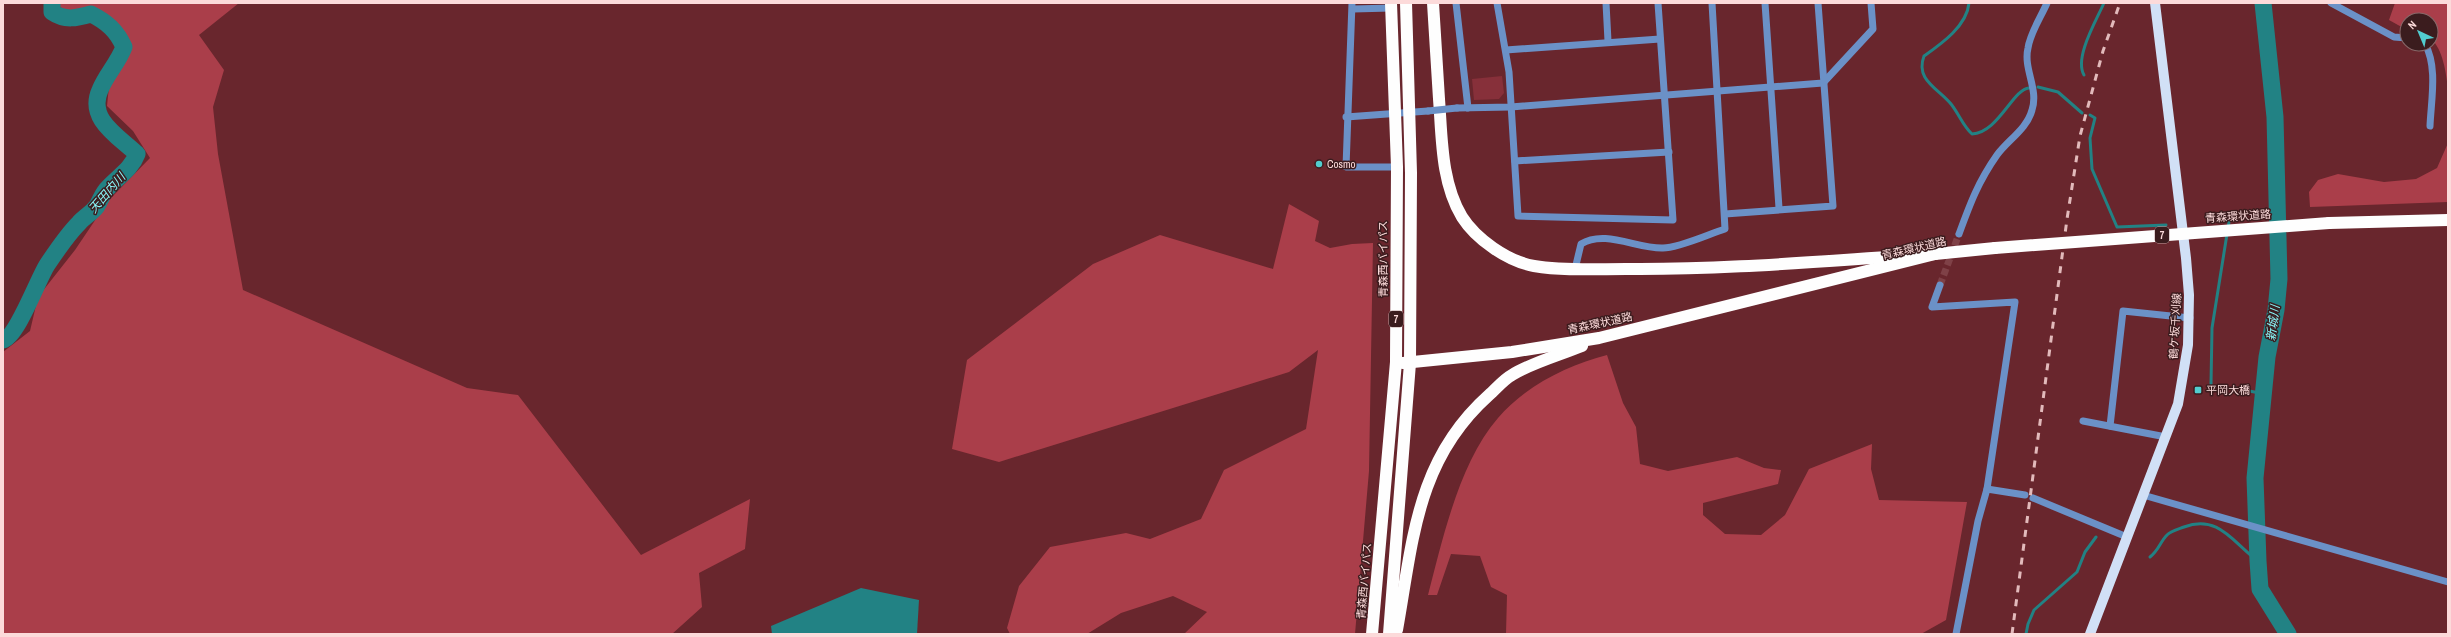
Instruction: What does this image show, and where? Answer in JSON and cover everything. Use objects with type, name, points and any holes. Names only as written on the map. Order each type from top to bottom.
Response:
[{"type":"highway","name":"7","points":[[1389,634],[1410,364],[1411,173],[1406,3]]},
{"type":"highway","points":[[1433,3],[1443,150],[1447,177],[1462,217],[1481,239],[1516,260],[1533,266],[1664,269],[1935,254]]},
{"type":"highway","name":"青森西バイパス","points":[[1372,634],[1396,362],[1397,167],[1391,5]]},
{"type":"highway","name":"青森環状道路","points":[[1396,362],[1410,364],[1512,352],[1599,338],[1935,254],[1995,248],[2329,223],[2448,220]]},
{"type":"highway","points":[[1396,634],[1408,556],[1421,502],[1438,459],[1468,414],[1512,375],[1599,338]]},
{"type":"main road","name":"鶴ケ坂千刈線","points":[[2090,634],[2166,437],[2183,382],[2190,318],[2186,258],[2155,3]]},
{"type":"street","points":[[1456,3],[1468,108]]},
{"type":"street","points":[[1497,3],[1506,50],[1518,216],[1673,220],[1658,3]]},
{"type":"street","points":[[1606,3],[1608,41]]},
{"type":"street","points":[[1575,268],[1581,244],[1588,239],[1609,239],[1663,248],[1726,229],[1712,3]]},
{"type":"street","points":[[1765,3],[1779,208]]},
{"type":"street","points":[[1725,214],[1779,208],[1833,206],[1822,83],[1818,3]]},
{"type":"street","points":[[1346,117],[1395,115],[1457,108],[1511,107],[1822,83],[1873,29],[1871,3]]},
{"type":"street","points":[[1959,234],[1977,186],[1998,154],[2023,128],[2032,112],[2035,97],[2027,60],[2028,47],[2047,3]]},
{"type":"street","points":[[2331,3],[2394,37],[2399,37]]},
{"type":"street","points":[[1391,5],[1352,6],[1346,117],[1346,167],[1397,167]]},
{"type":"street","points":[[1506,50],[1608,41],[1660,39]]},
{"type":"street","points":[[2430,52],[2432,65],[2430,126]]},
{"type":"street","points":[[1515,160],[1669,152]]},
{"type":"street","points":[[1940,285],[1932,307],[2015,302],[1987,489],[1978,520],[1956,634]]},
{"type":"street","points":[[2110,426],[2123,311],[2190,318]]},
{"type":"street","points":[[2083,421],[2166,437]]},
{"type":"street","points":[[1987,489],[2025,495]]},
{"type":"street","points":[[2143,495],[2448,582]]},
{"type":"street","points":[[2033,498],[2128,537]]},
{"type":"shaded area","points":[[57,3],[239,3],[199,35],[224,70],[213,107],[218,154],[243,290],[467,388],[518,395],[641,555],[750,499],[745,549],[699,573],[702,607],[672,634],[3,634],[3,352],[30,331],[38,297],[75,250],[108,201],[150,158],[133,131],[107,106],[111,82],[129,51],[127,39],[111,21],[100,13],[90,10],[79,10],[66,13]]},
{"type":"shaded area","points":[[2395,3],[2448,3],[2448,88],[2445,69],[2439,51],[2439,12],[2399,12],[2399,26],[2389,20]]},
{"type":"shaded area","points":[[1502,76],[1504,93],[1499,99],[1474,100],[1472,79]]},
{"type":"shaded area","points":[[2448,143],[2448,202],[2310,207],[2309,192],[2318,180],[2338,174],[2384,182],[2416,179],[2437,168]]},
{"type":"shaded area","points":[[1289,204],[1319,221],[1315,241],[1330,248],[1352,244],[1373,243],[1369,471],[1355,634],[1184,634],[1207,612],[1173,596],[1121,613],[1087,634],[1010,634],[1007,628],[1019,586],[1050,547],[1126,533],[1150,539],[1201,519],[1224,470],[1306,429],[1318,350],[1289,372],[999,462],[952,449],[967,360],[1093,264],[1160,235],[1273,269]]},
{"type":"shaded area","points":[[1607,355],[1623,403],[1636,427],[1640,464],[1668,471],[1737,457],[1764,468],[1781,470],[1778,484],[1703,503],[1703,515],[1725,534],[1761,535],[1785,515],[1809,469],[1872,444],[1871,469],[1879,500],[1967,502],[1946,620],[1921,634],[1506,634],[1507,595],[1491,587],[1480,556],[1451,554],[1437,595],[1428,595],[1446,526],[1454,502],[1473,457],[1484,436],[1509,407],[1534,387],[1562,371],[1592,359]]},
{"type":"water","points":[[861,588],[919,600],[917,634],[772,634],[771,626]]},
{"type":"waterway","name":"天田内川","points":[[3,340],[15,329],[43,272],[62,243],[81,221],[97,206],[106,190],[131,165],[137,154],[106,126],[98,110],[97,100],[100,90],[124,47],[121,41],[111,28],[97,17],[91,14],[71,18],[62,17],[52,12],[52,3]]},
{"type":"waterway","points":[[1969,3],[1964,19],[1958,27],[1938,46],[1924,56],[1922,64],[1925,78],[1946,98],[1972,134],[1981,132],[1990,127],[2017,95],[2023,90],[2029,88]]},
{"type":"waterway","points":[[2084,75],[2082,68],[2084,49],[2087,39],[2104,3]]},
{"type":"waterway","name":"新城川","points":[[2263,3],[2275,117],[2279,279],[2276,310],[2267,357],[2255,478],[2258,561],[2260,589],[2288,634]]},
{"type":"waterway","points":[[2038,87],[2058,92],[2082,113]]},
{"type":"waterway","points":[[2090,115],[2095,118],[2090,138],[2092,169],[2117,227],[2166,225]]},
{"type":"waterway","points":[[2228,227],[2230,217]]},
{"type":"waterway","points":[[2211,384],[2212,328],[2227,234]]},
{"type":"waterway","points":[[2235,388],[2264,394]]},
{"type":"waterway","points":[[2150,557],[2171,532],[2196,524],[2207,524],[2225,532],[2258,561]]},
{"type":"waterway","points":[[2026,634],[2028,624],[2034,610],[2077,572],[2085,552],[2096,537]]},
{"type":"tunnel","points":[[1940,285],[1959,234]]},
{"type":"railway","points":[[2012,634],[2067,219],[2080,136],[2103,51],[2120,3]]},
{"type":"place","name":"Cosmo","points":[[1319,164]]},
{"type":"place","name":"平岡大橋","points":[[2198,390]]}]
